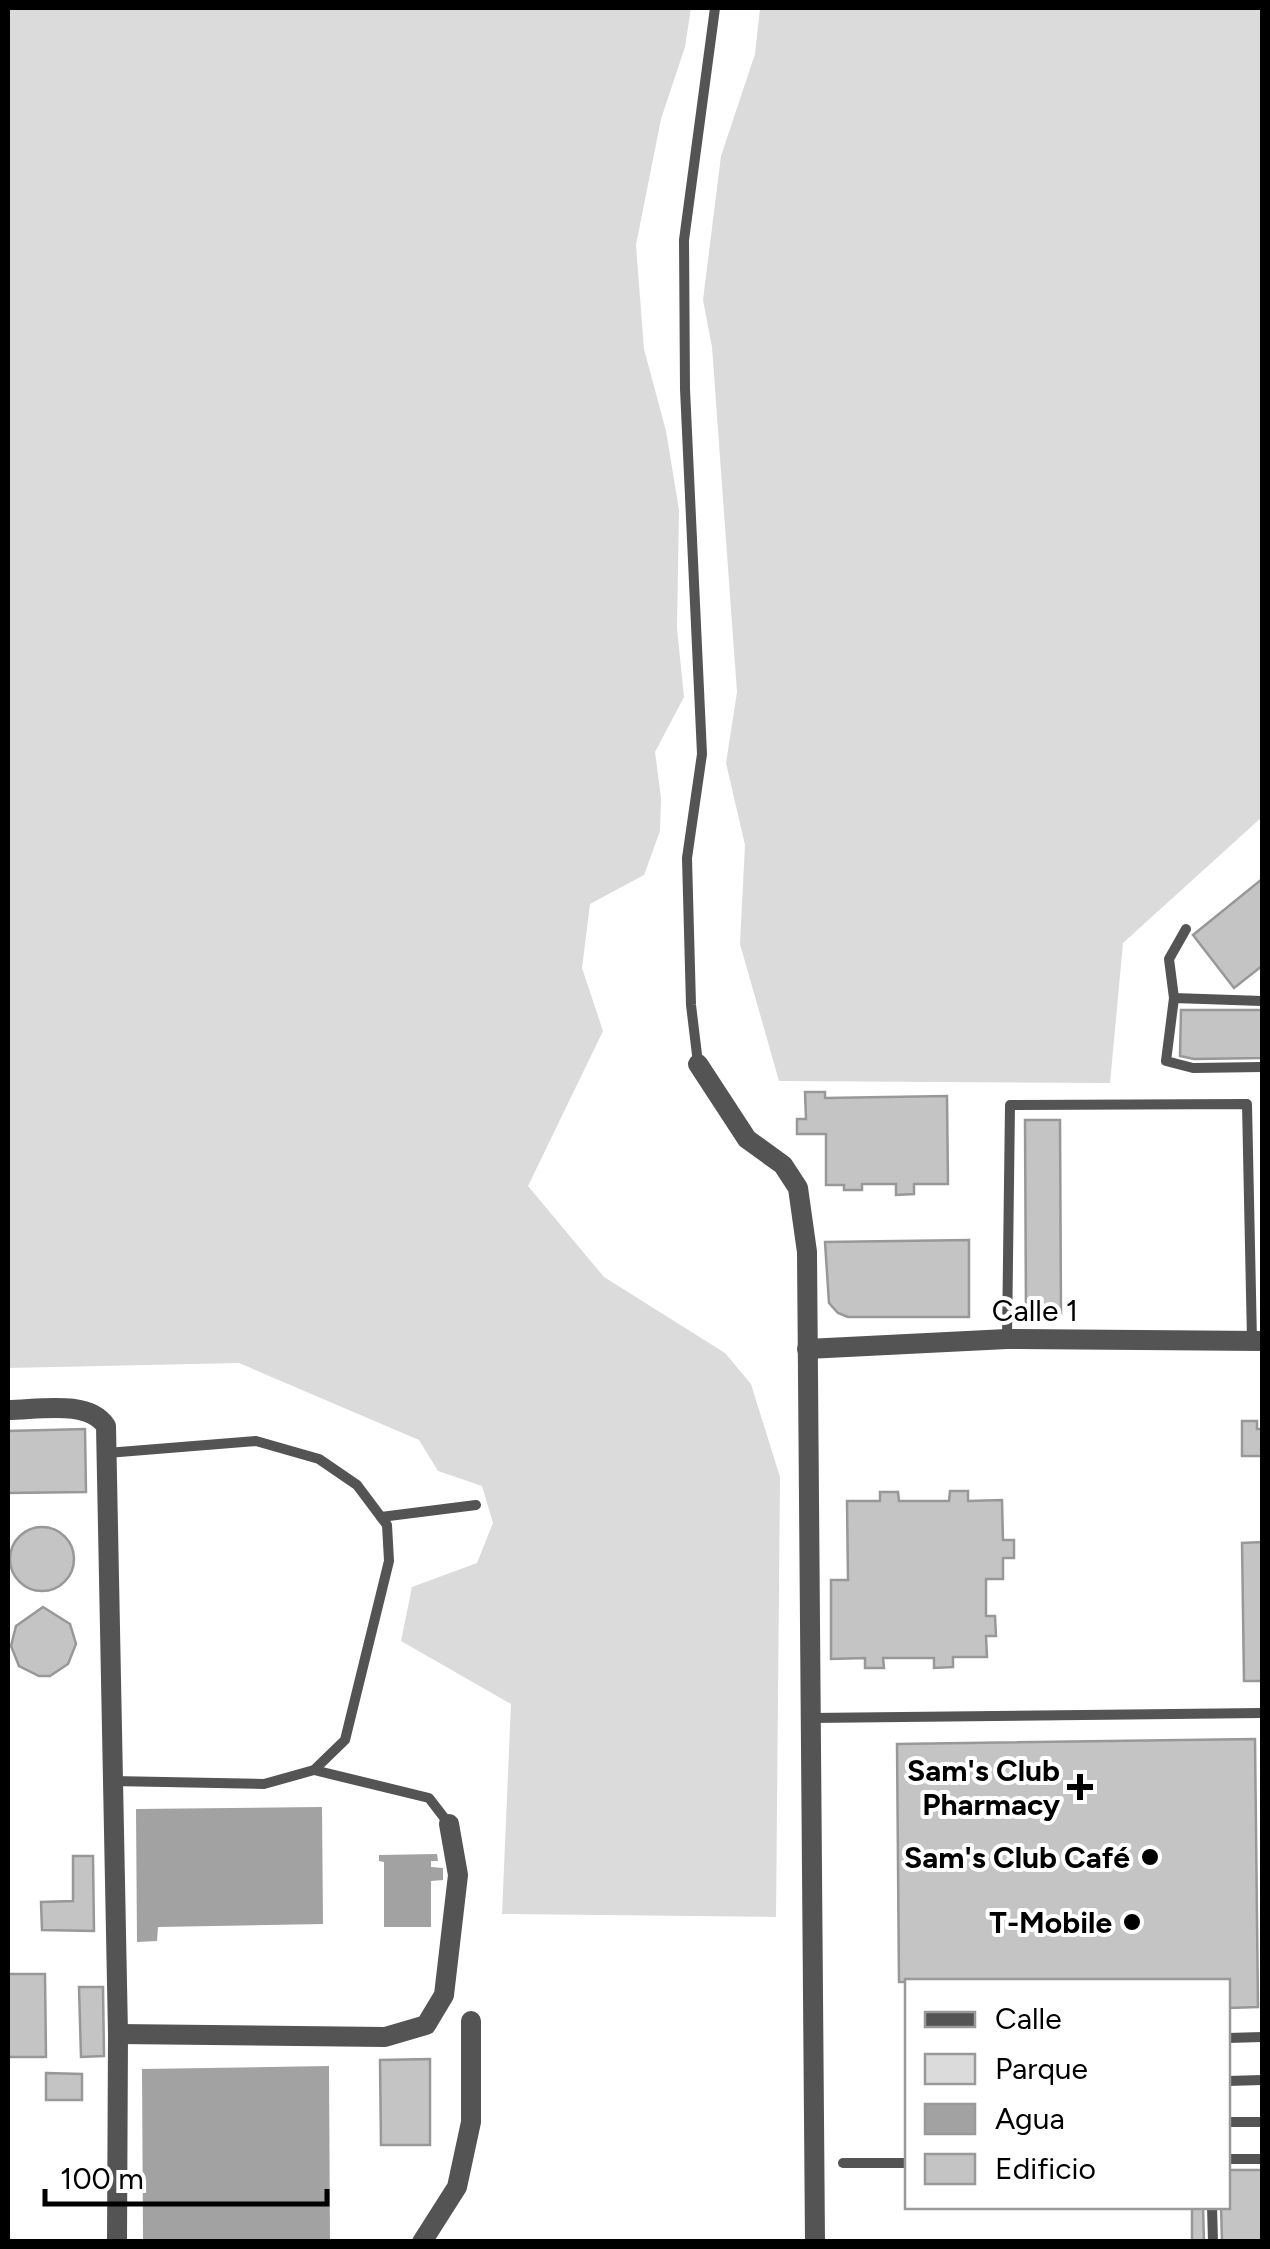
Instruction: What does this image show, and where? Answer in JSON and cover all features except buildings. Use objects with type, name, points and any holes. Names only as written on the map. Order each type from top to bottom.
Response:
[{"type":"street","points":[[698,1064],[747,1139],[783,1166],[798,1188],[807,1252],[815,2242]]},
{"type":"street","name":"Calle 1","points":[[807,1349],[1007,1340],[1258,1341]]},
{"type":"street","points":[[8,1410],[87,1410],[100,1416],[106,1426],[118,2034],[117,2242]]},
{"type":"street","points":[[118,2034],[385,2037],[426,2025],[444,1995],[458,1875],[450,1824]]},
{"type":"street","points":[[422,2242],[457,2187],[471,2122],[471,2021]]},
{"type":"lane","points":[[698,1064],[691,1005],[687,858],[702,754],[685,390],[684,240],[716,8]]},
{"type":"lane","points":[[1186,929],[1169,959],[1174,998],[1166,1061],[1193,1068],[1262,1068]]},
{"type":"lane","points":[[1174,998],[1262,1002]]},
{"type":"lane","points":[[1007,1340],[1010,1104],[1246,1104],[1258,1341]]},
{"type":"lane","points":[[107,1453],[256,1440],[319,1460],[357,1485],[381,1517],[386,1525],[389,1562],[345,1740],[314,1770],[264,1784],[112,1781]]},
{"type":"lane","points":[[381,1517],[476,1504]]},
{"type":"lane","points":[[810,1718],[1262,1713]]},
{"type":"lane","points":[[314,1770],[429,1798],[450,1824]]},
{"type":"lane","points":[[1230,2038],[1262,2037]]},
{"type":"lane","points":[[1230,2080],[1262,2080]]},
{"type":"lane","points":[[1230,2122],[1262,2122]]},
{"type":"lane","points":[[1230,2159],[1262,2159]]},
{"type":"lane","points":[[843,2163],[905,2163]]},
{"type":"lane","points":[[1212,2209],[1213,2242]]},
{"type":"green space","points":[[8,8],[691,8],[685,47],[661,119],[636,245],[644,349],[666,431],[679,510],[677,628],[684,697],[655,752],[661,798],[660,831],[644,875],[590,904],[582,968],[603,1031],[528,1186],[604,1277],[725,1353],[751,1384],[780,1477],[776,1917],[502,1914],[511,1704],[401,1641],[412,1587],[477,1563],[493,1523],[482,1486],[438,1471],[419,1440],[239,1363],[8,1368]]},
{"type":"green space","points":[[760,8],[1262,8],[1262,817],[1123,943],[1110,1083],[779,1081],[740,944],[745,845],[726,763],[737,692],[712,347],[703,300],[721,156],[755,54]]},
{"type":"water","points":[[322,1807],[323,1924],[158,1927],[157,1941],[137,1942],[136,1809]]},
{"type":"water","points":[[437,1854],[438,1861],[431,1861],[431,1867],[443,1868],[443,1880],[431,1881],[431,1927],[384,1927],[384,1862],[379,1861],[379,1855]]},
{"type":"water","points":[[329,2066],[330,2241],[143,2241],[142,2069]]},
{"type":"place","name":"Sam's Club Pharmacy","points":[[1080,1787]]},
{"type":"place","name":"Sam's Club Café","points":[[1150,1857]]},
{"type":"place","name":"T-Mobile","points":[[1132,1922]]}]
